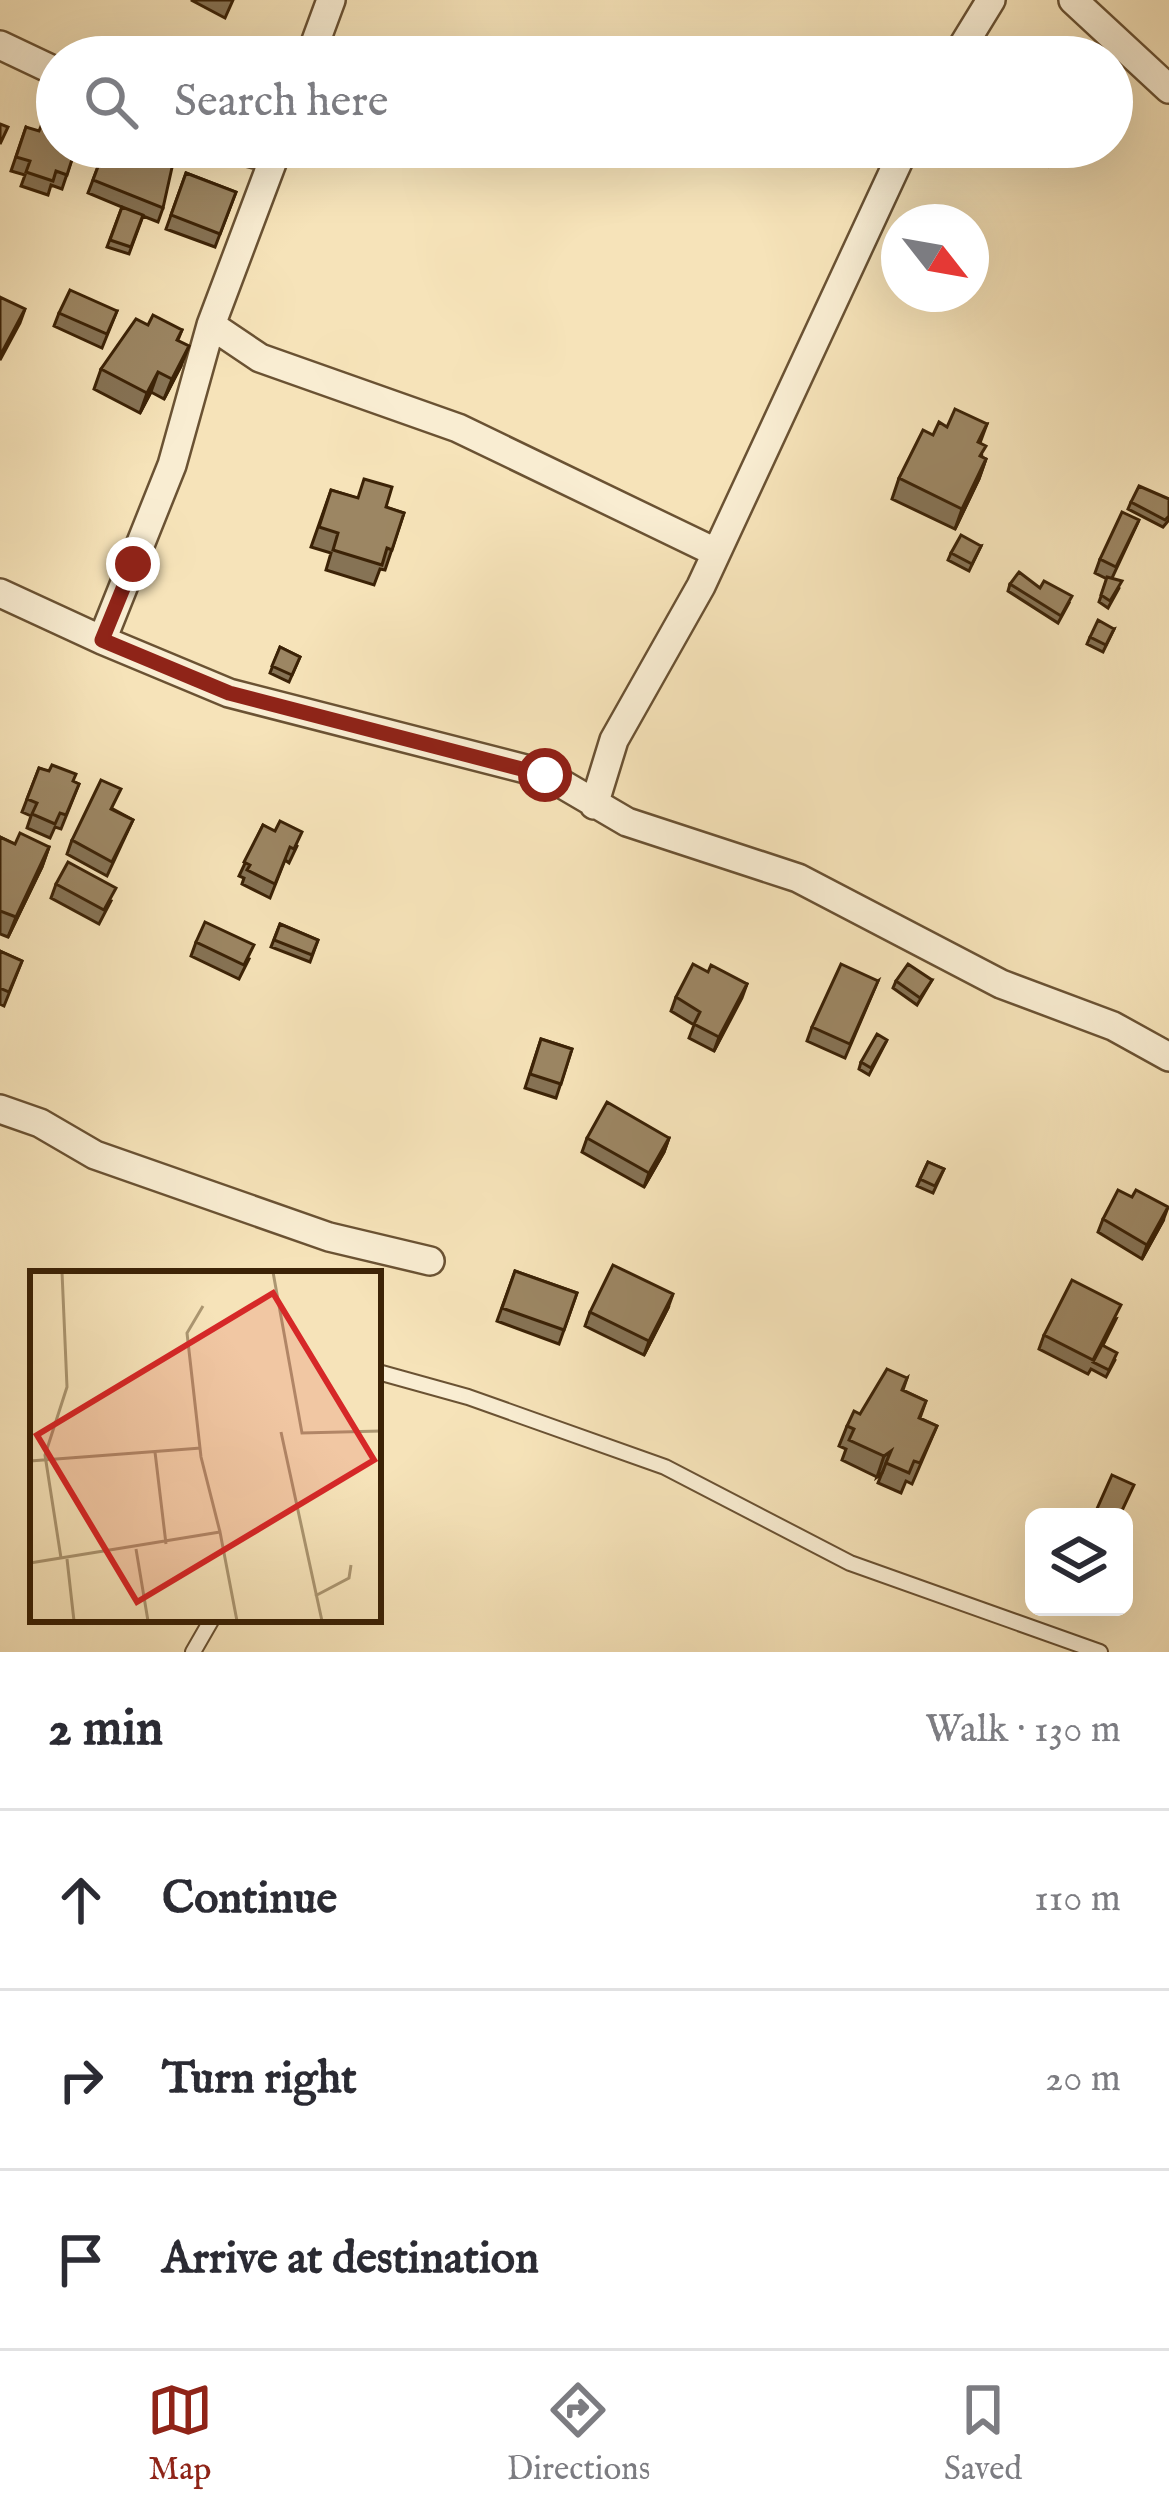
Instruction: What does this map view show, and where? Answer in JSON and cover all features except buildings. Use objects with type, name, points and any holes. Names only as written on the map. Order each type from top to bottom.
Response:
[{"type":"street","points":[[318,36],[331,0]]},
{"type":"street","points":[[969,36],[991,0]]},
{"type":"street","points":[[1073,0],[1112,36]]},
{"type":"street","points":[[0,45],[36,62]]},
{"type":"street","points":[[1133,56],[1169,89]]},
{"type":"street","points":[[102,640],[172,465],[211,325],[270,168]]},
{"type":"street","points":[[594,805],[614,740],[701,586],[713,551],[895,168]]},
{"type":"street","points":[[211,325],[260,358],[458,428],[713,551]]},
{"type":"street","points":[[0,592],[229,693],[545,775],[594,805],[666,836],[798,878],[1001,984],[1113,1026],[1169,1057]]},
{"type":"street","points":[[0,1109],[40,1123],[95,1156],[346,1242],[430,1261]]},
{"type":"lane","points":[[381,1373],[468,1397],[665,1466],[850,1563],[1100,1652]]},
{"type":"lane","points":[[193,1652],[210,1622]]},
{"type":"route","points":[[133,564],[102,640],[229,693],[545,775]]}]
